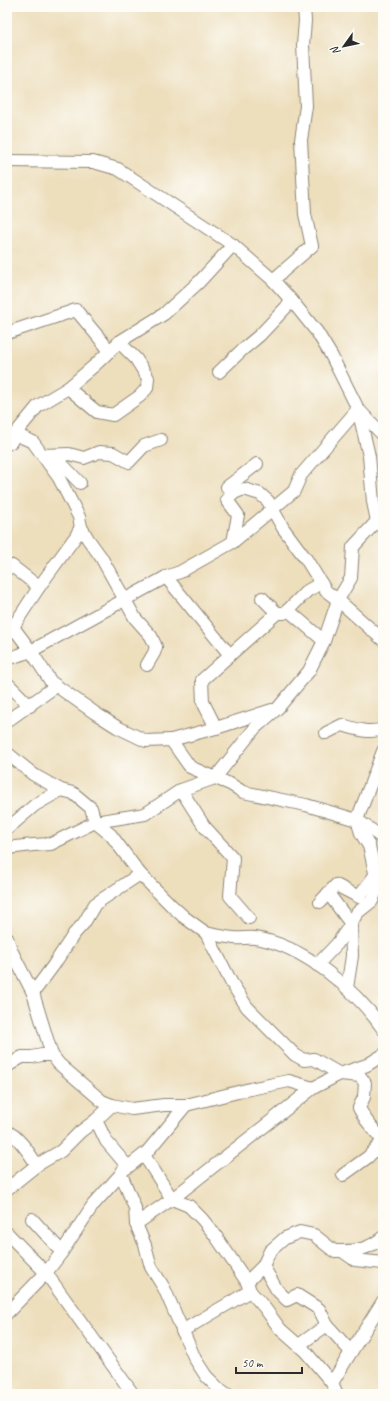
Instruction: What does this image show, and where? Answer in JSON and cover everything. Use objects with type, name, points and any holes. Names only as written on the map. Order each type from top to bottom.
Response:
[{"type":"street","points":[[274,280],[312,246],[305,214],[301,140],[306,106],[303,45],[305,21],[304,7]]},
{"type":"street","points":[[7,161],[93,162],[118,168],[233,245],[274,280],[317,332],[331,355],[358,409],[369,456],[372,490],[380,524],[354,546],[351,578],[338,600],[324,641],[309,671],[278,708],[255,728],[214,778],[181,790],[145,814],[95,822],[51,844],[7,848]]},
{"type":"street","points":[[7,444],[11,442],[15,434],[38,406],[68,388],[119,342],[164,314],[199,282],[233,245]]},
{"type":"street","points":[[219,372],[260,335],[292,301]]},
{"type":"street","points":[[7,332],[76,310],[110,351]]},
{"type":"street","points":[[68,388],[97,412],[113,415],[140,396],[147,388],[148,378],[136,359],[119,342]]},
{"type":"street","points":[[358,409],[383,435]]},
{"type":"street","points":[[7,659],[31,651],[166,577],[180,572],[233,542],[294,491],[301,475],[358,409]]},
{"type":"street","points":[[15,434],[33,442],[59,478],[79,517],[81,526],[88,539],[101,557],[135,618],[152,636],[156,647],[147,665]]},
{"type":"street","points":[[46,460],[69,454],[84,458],[99,452],[113,453],[129,462],[144,446],[161,440]]},
{"type":"street","points":[[46,460],[58,460],[80,483]]},
{"type":"street","points":[[234,494],[227,487],[257,464]]},
{"type":"street","points":[[233,542],[238,515],[227,500],[234,494],[244,489],[260,494],[273,508],[283,528],[306,559],[326,591],[383,640]]},
{"type":"street","points":[[81,526],[76,536],[10,630],[31,651],[56,686],[117,727],[146,741],[171,740],[216,728],[278,708]]},
{"type":"street","points":[[7,569],[12,566],[39,587]]},
{"type":"street","points":[[166,577],[230,655]]},
{"type":"street","points":[[216,728],[203,702],[202,680],[282,611],[307,591],[320,583]]},
{"type":"street","points":[[262,598],[324,641]]},
{"type":"street","points":[[7,683],[30,706]]},
{"type":"street","points":[[7,721],[56,686]]},
{"type":"street","points":[[326,733],[342,725],[359,730],[374,732],[383,729]]},
{"type":"street","points":[[171,740],[190,767],[230,784],[243,792],[306,805],[357,820],[380,836],[383,836]]},
{"type":"street","points":[[318,965],[337,944],[357,913],[372,901],[378,886],[379,872],[372,858],[369,846],[361,833],[357,820],[383,751]]},
{"type":"street","points":[[7,753],[34,775],[61,790],[73,793],[91,808],[95,822],[111,835],[140,874],[184,917],[206,933],[234,938],[254,938],[276,943],[292,949],[334,976],[374,1016],[383,1029]]},
{"type":"street","points":[[7,829],[35,805],[61,790]]},
{"type":"street","points":[[181,790],[204,826],[234,858],[230,896],[249,918]]},
{"type":"street","points":[[320,902],[336,886],[359,897],[379,872]]},
{"type":"street","points":[[33,993],[74,934],[84,923],[95,904],[140,874]]},
{"type":"street","points":[[328,893],[351,924],[352,956],[347,988]]},
{"type":"street","points":[[206,933],[231,982],[252,1012],[295,1055],[304,1060],[314,1059],[340,1074],[357,1075],[362,1078],[365,1083],[364,1097],[359,1108],[366,1120],[383,1141],[368,1158],[344,1175]]},
{"type":"street","points":[[7,938],[12,952],[33,993],[52,1055],[59,1064],[102,1101],[112,1105],[132,1109],[164,1105],[186,1105],[250,1089],[289,1082],[313,1088]]},
{"type":"street","points":[[7,1064],[9,1065],[22,1057],[32,1058],[42,1055],[52,1055]]},
{"type":"street","points":[[136,1224],[172,1199],[313,1088],[340,1074],[366,1065],[383,1055]]},
{"type":"street","points":[[7,1189],[37,1165],[61,1151],[80,1132],[112,1105]]},
{"type":"street","points":[[7,1313],[46,1273],[62,1252],[93,1205],[124,1171],[144,1155],[186,1105]]},
{"type":"street","points":[[96,1120],[106,1141],[124,1171],[135,1208],[136,1224],[145,1245],[151,1267],[164,1288],[195,1359],[218,1392]]},
{"type":"street","points":[[7,1132],[11,1133],[26,1149],[37,1165]]},
{"type":"street","points":[[144,1155],[172,1199],[189,1206],[202,1219],[215,1235],[249,1287],[280,1328],[305,1351],[335,1391]]},
{"type":"street","points":[[32,1219],[62,1252]]},
{"type":"street","points":[[182,1331],[249,1287],[263,1266],[270,1251],[285,1238],[300,1232],[314,1235],[334,1251],[356,1251],[374,1244],[383,1237]]},
{"type":"street","points":[[7,1233],[46,1273],[133,1394]]},
{"type":"street","points":[[342,1251],[355,1260],[383,1263]]},
{"type":"street","points":[[263,1266],[277,1290],[287,1300],[297,1295],[319,1309],[327,1325],[350,1352]]},
{"type":"street","points":[[335,1391],[350,1352],[383,1301]]},
{"type":"street","points":[[298,1345],[327,1325]]}]
